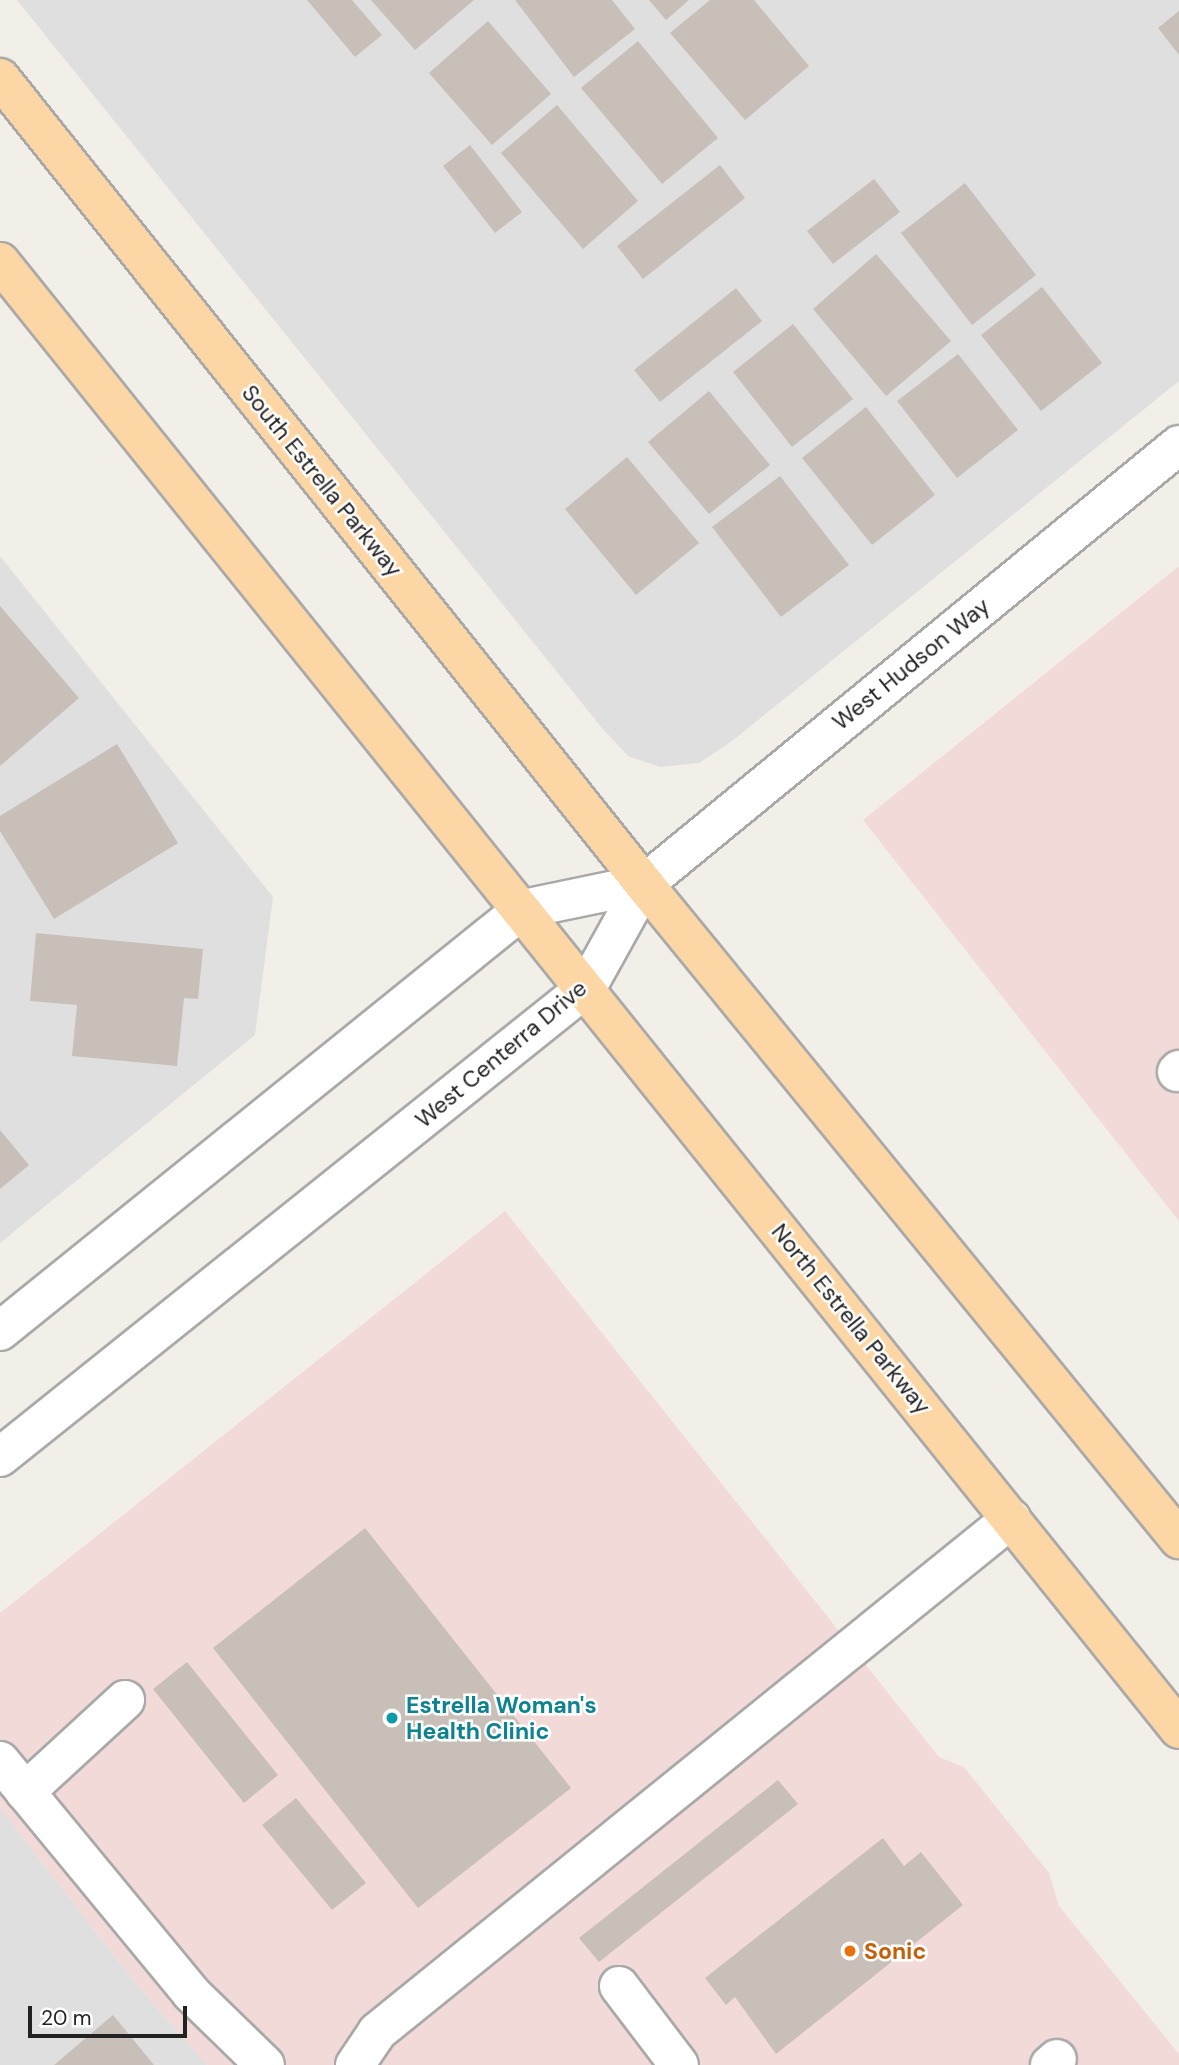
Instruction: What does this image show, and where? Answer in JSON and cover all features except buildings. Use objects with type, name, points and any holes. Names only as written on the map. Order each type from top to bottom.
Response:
[{"type":"main road","name":"South Estrella Parkway","points":[[0,78],[644,884]]},
{"type":"main road","points":[[0,261],[523,909]]},
{"type":"main road","points":[[644,884],[1179,1539]]},
{"type":"main road","name":"North Estrella Parkway","points":[[523,909],[1179,1729]]},
{"type":"street","name":"West Hudson Way","points":[[644,884],[1179,445]]},
{"type":"street","points":[[0,1331],[523,909],[644,884]]},
{"type":"street","name":"West Centerra Drive","points":[[0,1457],[587,987],[644,884]]},
{"type":"street","points":[[355,2065],[377,2032],[1011,1519]]},
{"type":"street","points":[[25,1792],[125,1700]]},
{"type":"street","points":[[0,1761],[191,1993],[265,2065]]},
{"type":"street","points":[[619,1986],[679,2065]]},
{"type":"shaded area","points":[[17,0],[1179,0],[1179,381],[732,741],[699,763],[660,767],[628,756],[602,728]]},
{"type":"shaded area","points":[[0,556],[273,897],[255,1035],[0,1243]]},
{"type":"shaded area","points":[[1179,566],[1179,1221],[863,820]]},
{"type":"shaded area","points":[[505,1211],[939,1757],[964,1767],[1049,1873],[1059,1906],[1179,2054],[1179,2065],[207,2065],[136,1984],[0,1808],[0,1613]]},
{"type":"shaded area","points":[[0,1808],[136,1984],[207,2065],[0,2065]]},
{"type":"place","name":"Estrella Woman's Health Clinic","points":[[392,1718]]},
{"type":"place","name":"Sonic","points":[[850,1951]]}]
